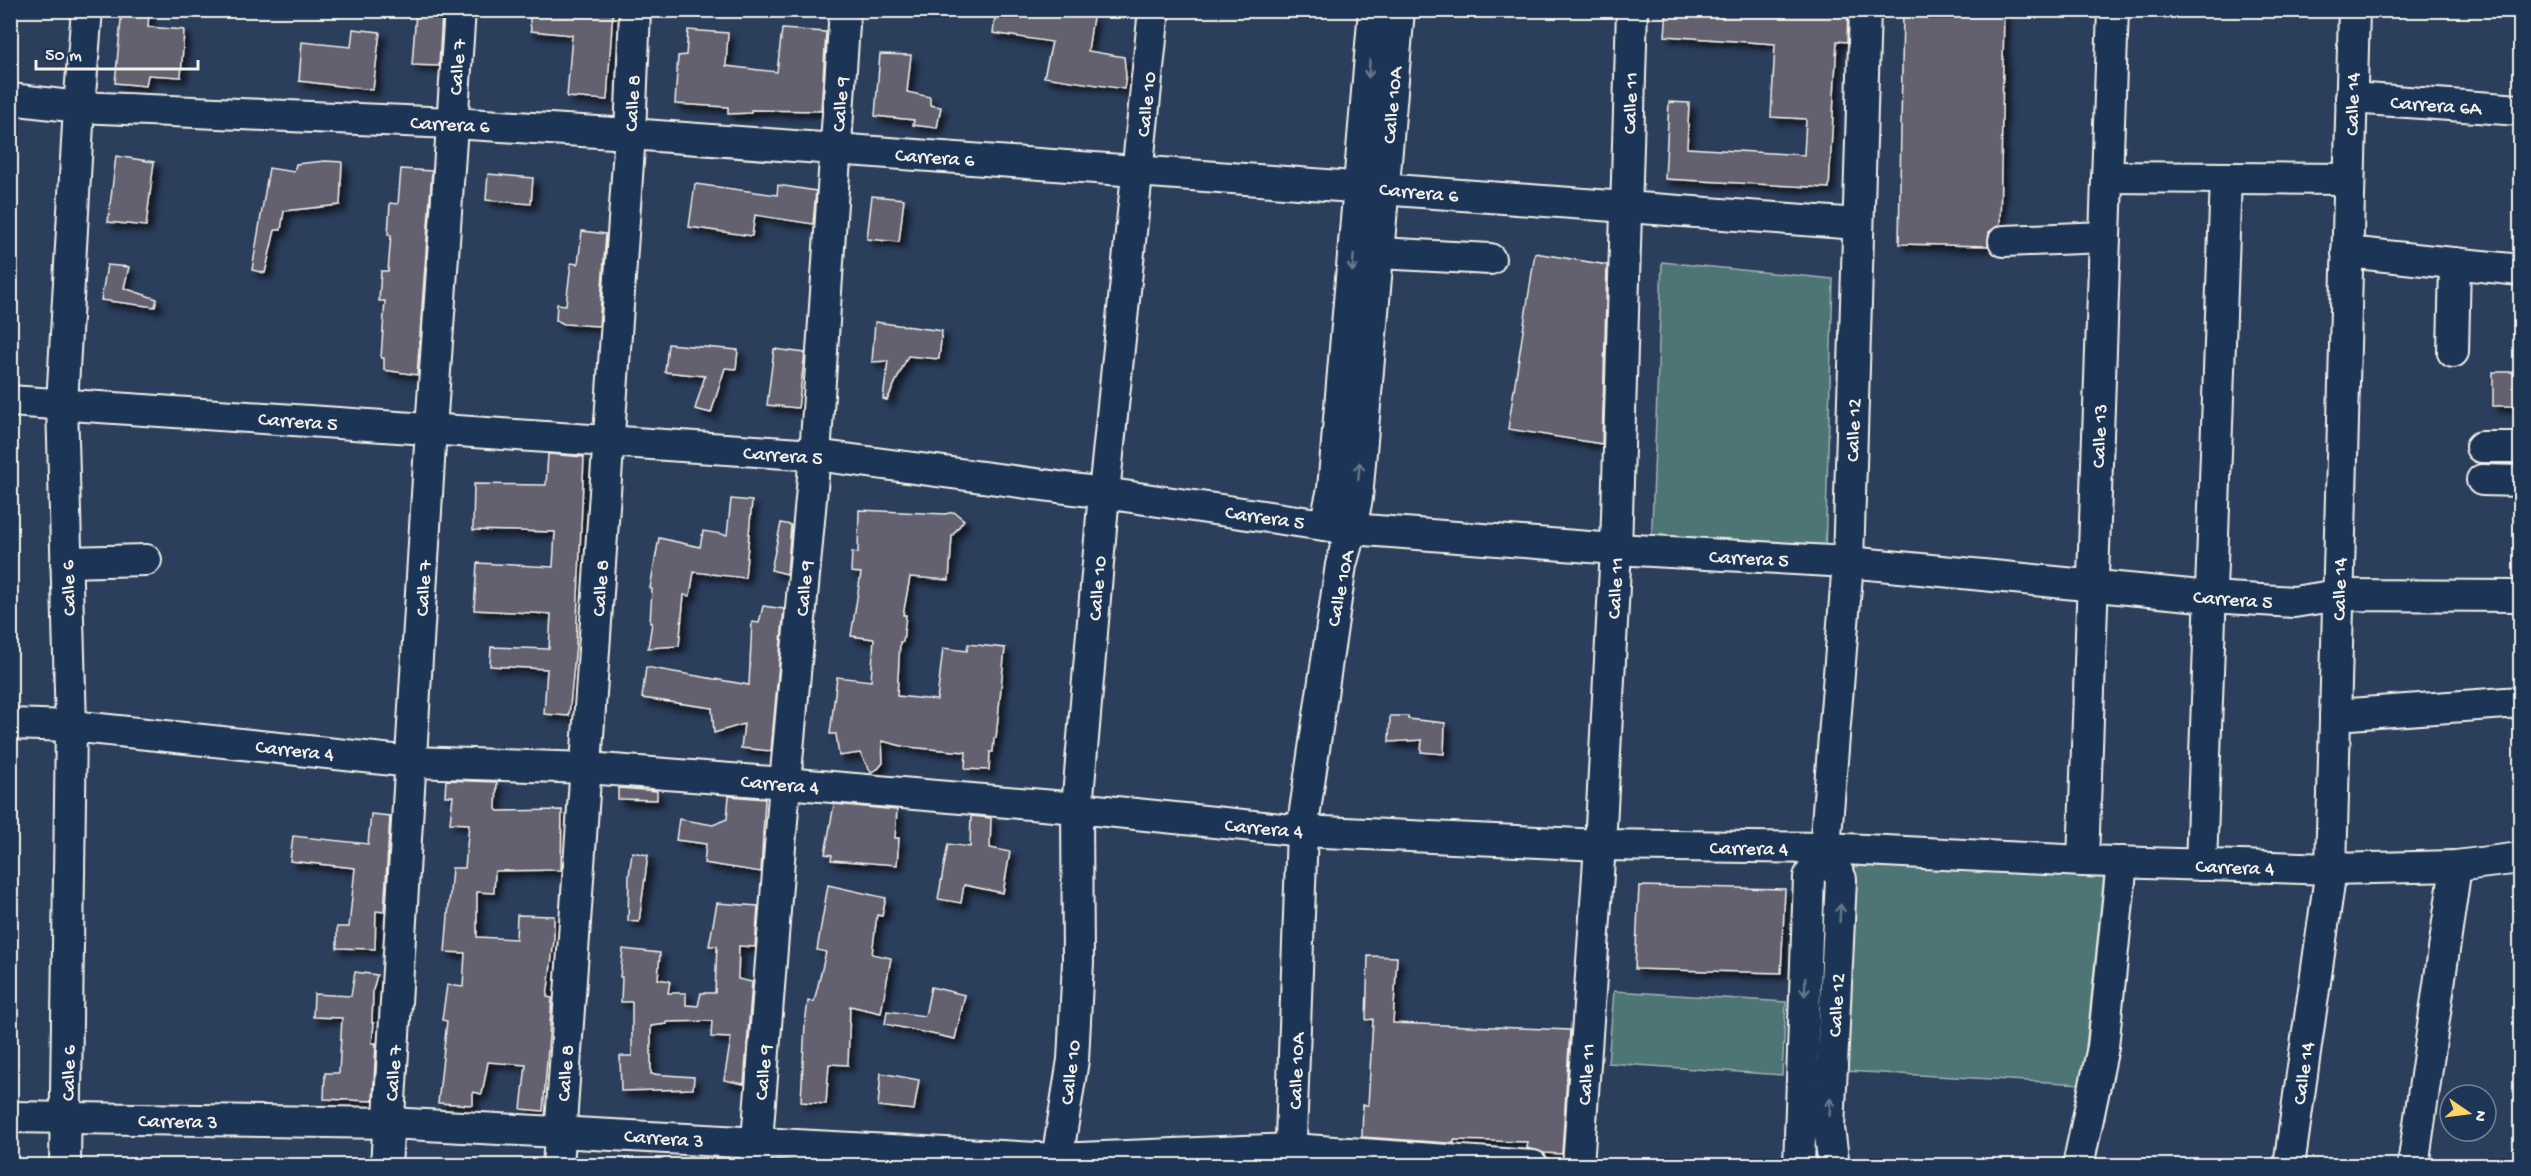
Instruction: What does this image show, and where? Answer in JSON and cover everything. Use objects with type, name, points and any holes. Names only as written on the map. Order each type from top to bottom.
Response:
[{"type":"street","name":"Calle 6","points":[[65,1166],[71,726],[62,404],[79,107],[87,10]]},
{"type":"street","name":"Calle 7","points":[[386,1166],[431,429],[460,10]]},
{"type":"street","name":"Calle 8","points":[[558,1166],[630,134],[635,10]]},
{"type":"street","name":"Calle 9","points":[[755,1154],[785,783],[815,455],[845,10]]},
{"type":"street","name":"Calle 10","points":[[1056,1162],[1073,1060],[1078,962],[1077,808],[1104,493],[1154,10]]},
{"type":"street","name":"Calle 10A","points":[[1338,527],[1357,498],[1379,253],[1372,187],[1374,10]]},
{"type":"street","name":"Calle 10A","points":[[1291,1157],[1302,831],[1341,565],[1333,489],[1372,187],[1399,10]]},
{"type":"street","name":"Calle 11","points":[[1578,1166],[1600,845],[1616,549],[1632,10]]},
{"type":"street","name":"Calle 12","points":[[1799,1166],[1809,878],[1825,848],[1848,562],[1865,10]]},
{"type":"street","name":"Calle 13","points":[[2083,861],[2113,10]]},
{"type":"street","name":"Calle 14","points":[[2289,1166],[2331,869],[2354,10]]},
{"type":"street","name":"Carrera 6A","points":[[2351,98],[2520,110]]},
{"type":"street","name":"Carrera 6","points":[[10,99],[79,107],[452,123],[630,134],[1858,224]]},
{"type":"street","points":[[2107,177],[2349,179]]},
{"type":"street","points":[[2201,865],[2226,178]]},
{"type":"street","points":[[2004,241],[2105,237]]},
{"type":"street","points":[[2347,252],[2520,270]]},
{"type":"street","points":[[1379,253],[1490,259]]},
{"type":"street","points":[[2453,352],[2455,263]]},
{"type":"street","name":"Carrera 5","points":[[10,401],[815,455],[1338,527],[1616,549],[1848,562],[2211,597],[2294,602],[2338,595],[2520,596]]},
{"type":"street","points":[[2481,447],[2520,447]]},
{"type":"street","points":[[2482,480],[2520,481]]},
{"type":"street","points":[[66,562],[146,560]]},
{"type":"street","points":[[2335,715],[2520,702]]},
{"type":"street","name":"Carrera 4","points":[[10,724],[71,726],[412,762],[587,768],[785,783],[1077,808],[1302,831],[1600,845],[1825,848],[2083,861],[2331,869],[2456,866],[2520,858]]},
{"type":"street","name":"Calle 12","points":[[1825,848],[1841,879],[1829,1128],[1834,1166]]},
{"type":"street","points":[[2078,1166],[2103,1047],[2122,862]]},
{"type":"street","points":[[2413,1166],[2456,866]]},
{"type":"street","name":"Carrera 3","points":[[10,1117],[389,1123],[560,1131],[755,1154],[1056,1162],[1291,1157],[1533,1166]]},
{"type":"green space","points":[[1662,262],[1833,279],[1825,556],[1651,551]]},
{"type":"green space","points":[[1855,862],[2104,876],[2082,1084],[1845,1071]]},
{"type":"green space","points":[[1614,991],[1786,1002],[1782,1075],[1608,1063]]},
{"type":"building","points":[[122,10],[149,10],[148,27],[184,30],[181,77],[148,75],[146,86],[115,83]]},
{"type":"building","points":[[529,10],[613,10],[607,100],[567,97],[572,35],[531,31]]},
{"type":"building","points":[[996,10],[1048,10],[1093,17],[1088,51],[1124,57],[1126,76],[1124,89],[1044,77],[1052,42],[993,33]]},
{"type":"building","points":[[1667,10],[1848,10],[1847,42],[1837,41],[1829,188],[1665,179],[1669,102],[1689,103],[1687,148],[1804,155],[1806,119],[1771,117],[1775,44],[1665,36]]},
{"type":"building","points":[[1903,10],[2004,10],[2000,225],[1989,232],[1988,246],[1899,244]]},
{"type":"building","points":[[416,12],[442,13],[439,66],[412,65]]},
{"type":"building","points":[[353,29],[380,32],[373,90],[299,81],[302,42],[351,47]]},
{"type":"building","points":[[782,29],[826,32],[821,111],[751,110],[751,113],[728,114],[728,107],[675,104],[678,56],[686,55],[688,30],[728,33],[726,66],[777,72]]},
{"type":"building","points":[[880,54],[911,55],[907,92],[930,97],[930,105],[941,107],[937,128],[913,125],[914,120],[875,116]]},
{"type":"building","points":[[116,156],[154,162],[146,226],[108,222]]},
{"type":"building","points":[[342,162],[340,205],[284,211],[281,230],[275,230],[265,273],[252,270],[269,168],[294,172],[296,164]]},
{"type":"building","points":[[401,169],[432,171],[417,375],[384,370],[384,358],[381,358],[385,301],[379,301],[381,271],[388,271],[391,235],[388,235],[390,203],[398,204]]},
{"type":"building","points":[[488,174],[533,178],[531,204],[486,200]]},
{"type":"building","points":[[695,184],[777,195],[778,185],[816,191],[813,224],[755,215],[752,236],[689,227]]},
{"type":"building","points":[[872,196],[904,199],[899,242],[867,239]]},
{"type":"building","points":[[582,231],[606,234],[599,326],[564,324],[556,320],[557,304],[566,305],[571,263],[578,264]]},
{"type":"building","points":[[1535,253],[1607,265],[1602,444],[1508,429]]},
{"type":"building","points":[[107,265],[129,267],[124,288],[157,299],[155,307],[101,300]]},
{"type":"building","points":[[875,322],[942,331],[939,359],[908,356],[887,400],[883,399],[888,361],[872,362]]},
{"type":"building","points":[[668,344],[738,350],[736,369],[725,368],[711,413],[695,409],[705,376],[665,372]]},
{"type":"building","points":[[774,349],[805,353],[798,408],[767,405]]},
{"type":"building","points":[[2493,372],[2520,372],[2520,406],[2493,406]]},
{"type":"building","points":[[548,454],[584,457],[576,644],[569,716],[544,714],[547,669],[490,666],[491,647],[549,649],[551,614],[474,610],[477,563],[553,567],[555,532],[473,530],[474,484],[546,485]]},
{"type":"building","points":[[731,499],[752,501],[745,578],[694,572],[690,596],[684,595],[679,646],[648,648],[652,623],[650,623],[652,589],[650,588],[659,538],[700,547],[703,531],[727,535]]},
{"type":"building","points":[[859,510],[945,514],[954,512],[964,520],[952,536],[949,580],[910,577],[903,615],[906,615],[903,642],[900,642],[897,696],[937,700],[943,648],[967,651],[968,644],[1005,648],[996,738],[994,738],[993,752],[990,752],[989,770],[965,769],[966,752],[906,747],[882,741],[883,763],[871,772],[860,753],[839,756],[836,734],[830,734],[837,677],[871,681],[874,639],[851,636],[861,573],[851,572],[852,552],[858,553]]},
{"type":"building","points":[[781,523],[791,525],[787,574],[771,570]]},
{"type":"building","points":[[763,606],[784,609],[771,751],[741,748],[744,724],[714,733],[712,708],[642,698],[646,667],[749,685],[752,622],[759,623]]},
{"type":"building","points":[[1390,716],[1408,716],[1408,719],[1445,723],[1444,754],[1421,752],[1422,740],[1389,742]]},
{"type":"building","points":[[446,780],[497,782],[496,809],[498,811],[562,810],[561,870],[495,871],[494,893],[477,892],[477,937],[516,939],[517,915],[554,916],[554,940],[547,997],[552,998],[543,1111],[521,1109],[526,1065],[488,1062],[482,1094],[473,1092],[473,1105],[438,1103],[447,1021],[442,1020],[447,985],[463,987],[465,953],[445,952],[452,868],[465,868],[469,824],[450,823],[453,796],[445,796]]},
{"type":"building","points":[[618,788],[657,791],[657,800],[618,799]]},
{"type":"building","points":[[729,796],[765,799],[761,872],[704,863],[706,844],[676,840],[679,819],[713,825],[727,819]]},
{"type":"building","points":[[834,804],[897,810],[895,838],[899,838],[897,865],[831,860],[832,855],[825,854]]},
{"type":"building","points":[[371,814],[390,816],[384,912],[376,911],[375,949],[337,948],[337,927],[349,927],[355,868],[290,861],[293,836],[368,844]]},
{"type":"building","points":[[971,816],[991,818],[990,848],[1010,852],[1003,893],[964,885],[961,903],[938,899],[948,844],[970,847]]},
{"type":"building","points":[[632,852],[648,855],[639,922],[628,921]]},
{"type":"building","points":[[828,885],[886,898],[882,916],[877,915],[872,954],[891,958],[881,1013],[850,1006],[848,1065],[829,1064],[826,1104],[801,1102],[808,1001],[814,1002],[826,952],[817,950]]},
{"type":"building","points":[[1639,886],[1785,889],[1781,973],[1635,969]]},
{"type":"building","points":[[717,903],[758,906],[755,947],[739,946],[738,979],[752,982],[744,1084],[724,1080],[731,1038],[711,1037],[712,1021],[667,1022],[667,1024],[651,1026],[651,1074],[694,1077],[693,1089],[621,1091],[620,1056],[632,1056],[632,1002],[621,1002],[622,977],[620,977],[623,949],[660,953],[658,979],[670,981],[668,993],[686,993],[686,1005],[698,1006],[701,993],[715,993],[717,946],[709,946]]},
{"type":"building","points":[[1368,956],[1397,957],[1393,1023],[1570,1030],[1562,1154],[1544,1153],[1527,1148],[1528,1142],[1454,1140],[1454,1143],[1448,1143],[1362,1137],[1363,1105],[1368,1105],[1373,1019],[1366,1020]]},
{"type":"building","points":[[355,972],[377,975],[373,990],[372,1043],[376,1043],[373,1101],[324,1099],[325,1073],[339,1073],[342,1018],[313,1017],[314,994],[351,996]]},
{"type":"building","points":[[931,987],[965,995],[955,1039],[885,1024],[887,1011],[925,1016]]},
{"type":"building","points":[[881,1073],[919,1080],[914,1110],[878,1106]]}]
